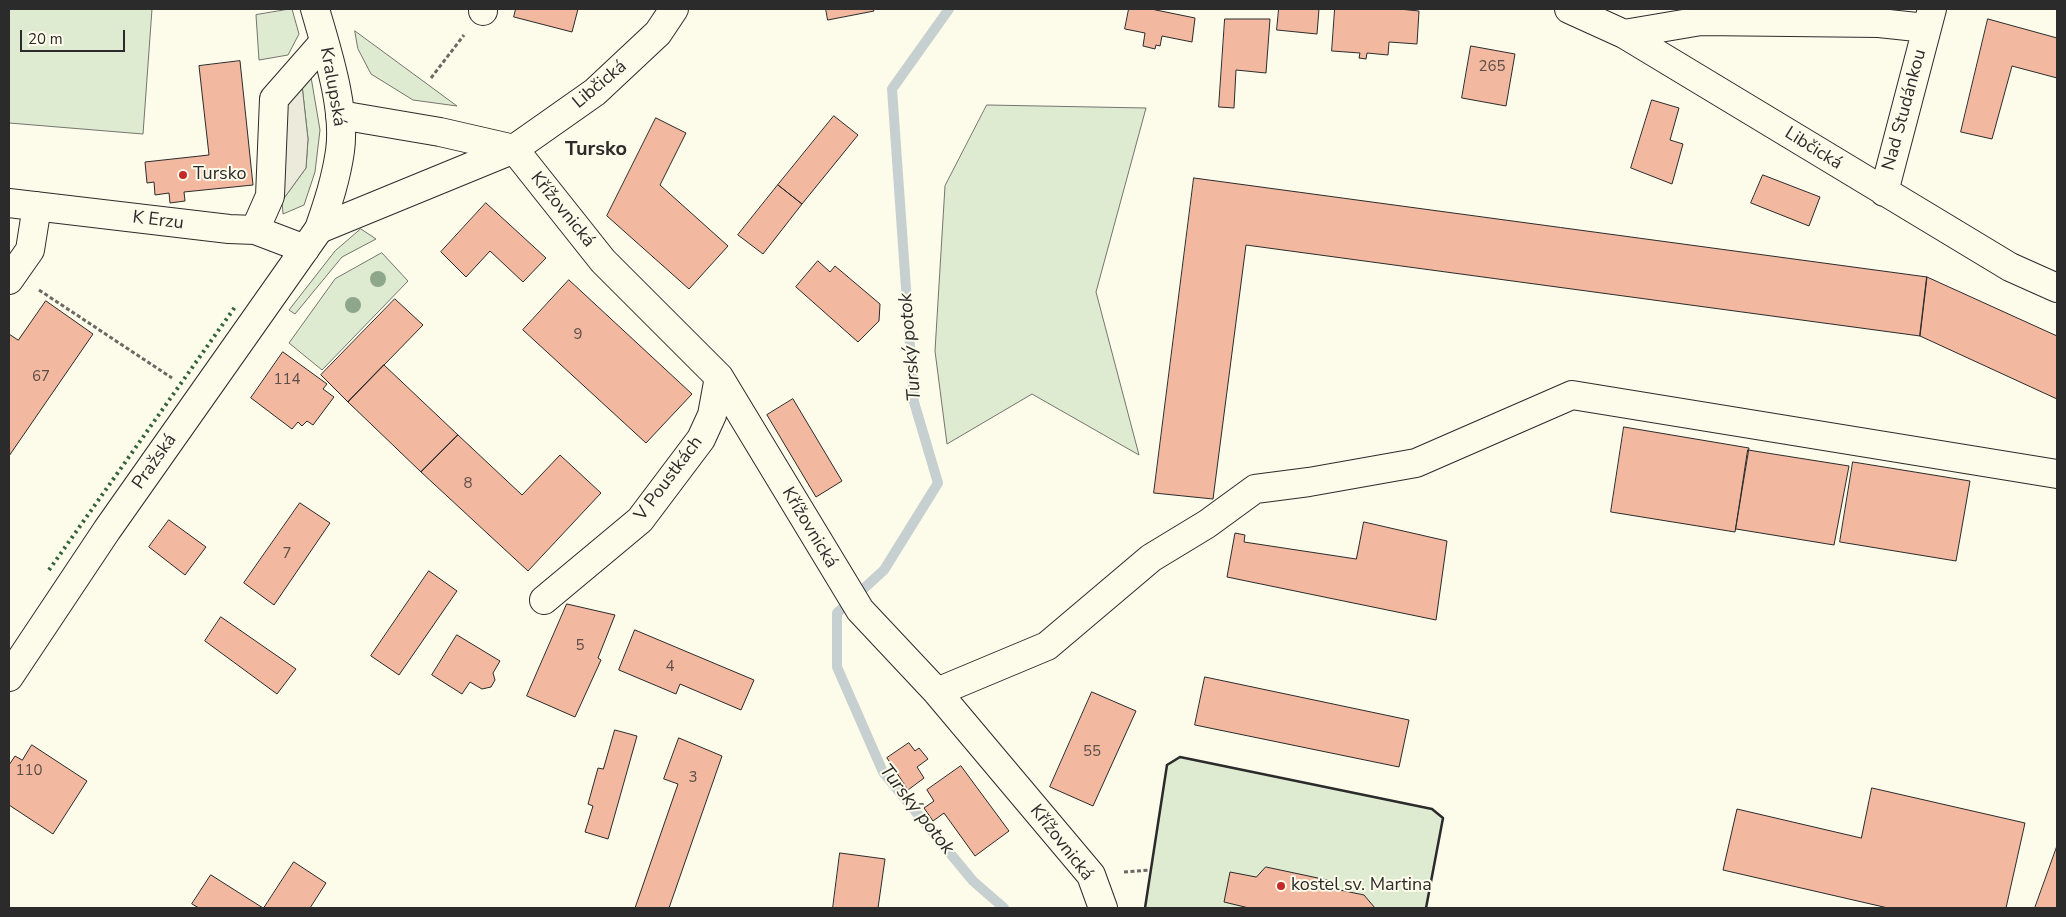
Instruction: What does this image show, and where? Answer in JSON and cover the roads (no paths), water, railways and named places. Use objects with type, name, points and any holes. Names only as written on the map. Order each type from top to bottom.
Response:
[{"type":"street","name":"Kralupská","points":[[312,239],[335,182],[340,149],[340,115],[315,9]]},
{"type":"street","name":"Libčická","points":[[312,239],[514,149],[595,92],[658,33],[674,9]]},
{"type":"street","name":"Libčická","points":[[1569,9],[1624,34],[2010,267],[2057,288]]},
{"type":"street","name":"Nad Studánkou","points":[[1624,34],[1701,20],[1879,23],[1929,18],[1884,192]]},
{"type":"street","points":[[255,230],[270,196],[274,99],[324,42]]},
{"type":"street","points":[[340,115],[440,132],[514,149]]},
{"type":"street","name":"Křížovnická","points":[[514,149],[603,261],[719,376],[860,610],[936,692],[1091,874],[1103,908]]},
{"type":"street","name":"K Erzu","points":[[9,202],[229,229],[255,230],[312,239]]},
{"type":"street","points":[[11,276],[30,250],[37,206]]},
{"type":"street","name":"Pražská","points":[[9,677],[107,530],[312,239]]},
{"type":"street","name":"V Poustkách","points":[[544,600],[640,520],[701,438],[712,415],[719,376]]},
{"type":"street","points":[[936,692],[1047,646],[1151,558],[1207,524],[1255,489],[1416,464],[1572,395],[2057,474]]},
{"type":"waterway","name":"Turský potok","points":[[949,9],[892,89],[914,402],[938,483],[884,570],[837,613],[837,667],[883,772],[973,881],[1004,908]]},
{"type":"place","name":"Tursko","points":[[183,175]]},
{"type":"place","name":"kostel sv. Martina","points":[[1281,886]]},
{"type":"district","name":"Tursko","points":[[596,150]]}]
